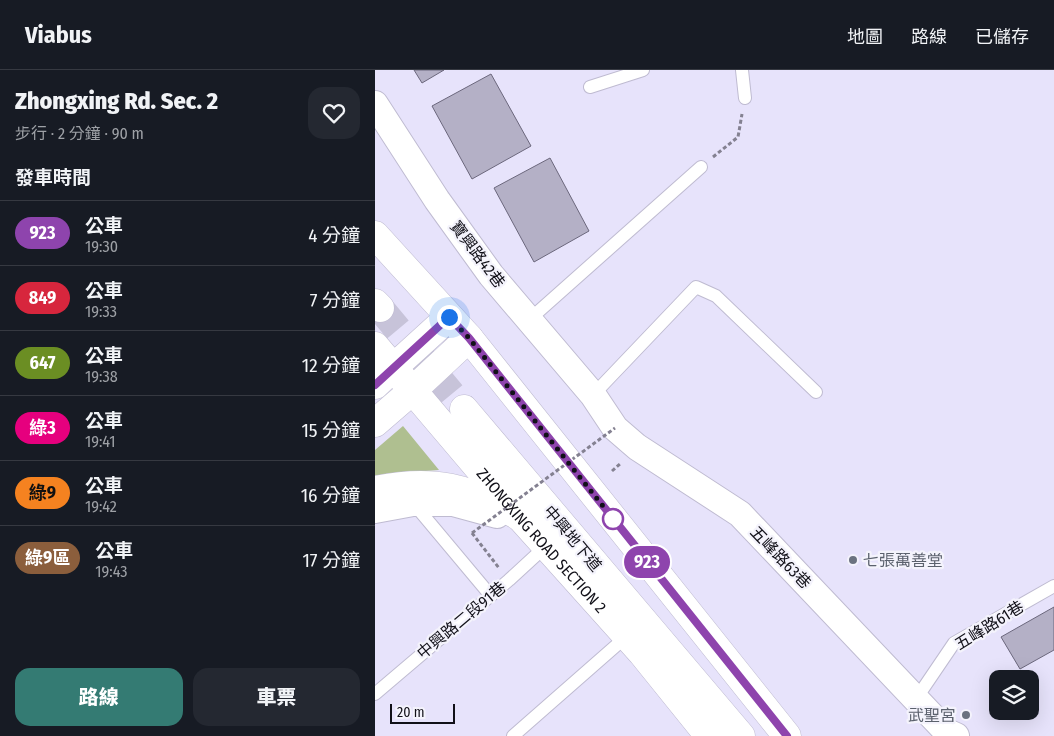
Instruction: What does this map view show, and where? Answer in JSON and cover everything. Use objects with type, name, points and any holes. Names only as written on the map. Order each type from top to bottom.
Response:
[{"type":"main road","points":[[375,235],[469,338],[787,736]]},
{"type":"main road","points":[[384,376],[449,317]]},
{"type":"main road","points":[[375,423],[469,338]]},
{"type":"main road","name":"ZHONGXING ROAD SECTION 2","points":[[375,346],[384,376],[411,391],[627,636],[706,735]]},
{"type":"main road","name":"中興地下道","points":[[464,408],[741,736]]},
{"type":"main road","points":[[375,490],[391,486],[428,484],[456,488],[496,503],[534,532]]},
{"type":"street","name":"寶興路42巷","points":[[375,104],[448,215],[491,275],[593,395]]},
{"type":"street","name":"五峰路63巷","points":[[593,395],[615,428],[637,447],[740,514],[947,732],[956,736]]},
{"type":"street","points":[[396,506],[453,503],[492,512],[534,532]]},
{"type":"lane","points":[[590,87],[643,70]]},
{"type":"lane","points":[[742,70],[745,98]]},
{"type":"lane","points":[[530,319],[701,167]]},
{"type":"lane","points":[[593,395],[697,286],[716,296],[815,392]]},
{"type":"lane","points":[[375,524],[396,506],[491,596]]},
{"type":"lane","name":"中興路二段91巷","points":[[375,694],[509,580],[534,532]]},
{"type":"lane","name":"五峰路61巷","points":[[916,699],[954,643],[1054,586]]},
{"type":"lane","points":[[513,736],[627,636]]},
{"type":"path","points":[[701,167],[738,137],[745,98]]},
{"type":"path","points":[[509,580],[472,533],[615,428]]},
{"type":"path","points":[[612,471],[623,462]]},
{"type":"green space","points":[[403,426],[439,470],[375,477],[375,450]]},
{"type":"building","points":[[414,70],[444,70],[422,83]]},
{"type":"building","points":[[491,74],[531,146],[472,179],[432,106]]},
{"type":"building","points":[[550,158],[589,231],[534,262],[494,188]]},
{"type":"building","points":[[1054,607],[1054,650],[1020,669],[1001,637]]},
{"type":"tunnel","points":[[380,308],[464,409]]},
{"type":"bus line","name":"923","points":[[375,385],[449,317],[469,338],[787,736]]},
{"type":"place","name":"七張萬善堂","points":[[853,560]]},
{"type":"place","name":"武聖宮","points":[[966,715]]},
{"type":"route","points":[[449,317],[469,338],[618,525],[613,519]]}]
